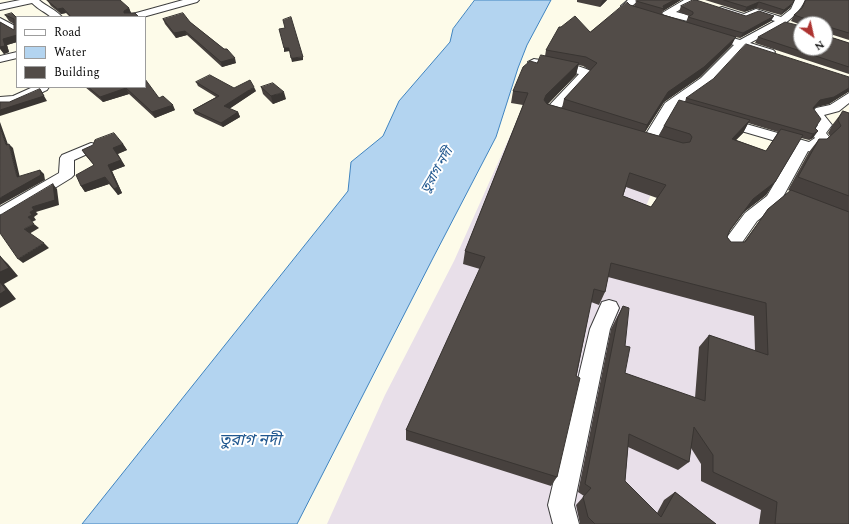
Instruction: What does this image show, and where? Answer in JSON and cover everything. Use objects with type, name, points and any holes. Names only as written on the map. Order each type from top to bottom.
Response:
[{"type":"street","points":[[0,7],[34,0],[43,9],[49,10],[56,16]]},
{"type":"street","points":[[136,16],[194,0]]},
{"type":"street","points":[[634,0],[626,6],[631,10],[653,17]]},
{"type":"street","points":[[635,138],[654,144],[670,106],[705,81],[741,38],[756,37],[782,21],[795,11],[800,0]]},
{"type":"street","points":[[693,1],[667,13],[658,19],[741,38],[782,56]]},
{"type":"street","points":[[714,7],[744,17],[756,12],[793,26]]},
{"type":"street","points":[[667,13],[719,26]]},
{"type":"street","points":[[0,21],[16,31]]},
{"type":"street","points":[[0,59],[16,55]]},
{"type":"street","points":[[534,62],[587,73],[550,112],[580,121]]},
{"type":"street","points":[[0,101],[3,100],[5,102],[17,99],[41,88]]},
{"type":"street","points":[[670,106],[811,148],[823,138],[819,134],[825,125],[817,115],[821,111],[834,108],[849,97]]},
{"type":"street","points":[[728,249],[751,217],[773,200],[784,196],[804,145]]},
{"type":"street","points":[[0,214],[66,175],[66,158],[91,148]]},
{"type":"street","points":[[566,524],[561,505],[600,329],[609,308]]},
{"type":"shaded area","points":[[536,108],[670,148],[642,216],[836,294],[849,524],[327,524],[385,395],[454,261],[518,118]]},
{"type":"water","name":"তুরাগ নদী","points":[[475,0],[551,0],[527,45],[496,137],[297,524],[82,524],[348,191],[351,162],[383,136],[399,101],[450,42],[453,29]]},
{"type":"building","points":[[47,0],[120,0],[129,8],[124,11],[124,13],[135,13],[138,16],[70,16],[63,8],[58,9]]},
{"type":"building","points":[[674,0],[663,6],[664,9],[636,1]]},
{"type":"building","points":[[693,0],[746,16],[759,11],[774,16],[743,33],[688,17],[693,14],[693,12],[681,6]]},
{"type":"building","points":[[724,0],[794,0],[793,3],[784,10],[759,2],[747,7]]},
{"type":"building","points":[[806,0],[849,0],[849,33],[833,28],[833,16],[794,15],[802,8]]},
{"type":"building","points":[[627,2],[630,5],[736,37],[704,67],[668,92],[647,125],[564,99],[597,63],[586,57],[546,50],[559,27],[575,16],[590,32]]},
{"type":"building","points":[[12,13],[16,17],[16,35],[3,39],[5,46],[0,47],[0,22],[14,30],[14,19],[5,15]]},
{"type":"building","points":[[183,13],[190,22],[224,49],[227,49],[235,58],[221,62],[185,31],[174,33],[163,19]]},
{"type":"building","points":[[291,17],[303,57],[291,58],[289,48],[284,48],[279,29],[285,28],[283,20]]},
{"type":"building","points":[[785,22],[793,24],[793,49],[758,37]]},
{"type":"building","points":[[833,38],[849,43],[849,67],[816,56],[833,56]]},
{"type":"building","points":[[746,44],[849,77],[849,88],[834,97],[820,100],[813,108],[821,119],[815,128],[818,131],[813,134],[686,98],[713,79]]},
{"type":"building","points":[[541,55],[579,63],[546,95],[544,100],[547,104],[683,143],[690,142],[692,137],[690,134],[664,126],[679,100],[750,120],[732,139],[766,151],[781,129],[803,135],[775,182],[753,199],[730,230],[727,237],[731,242],[745,242],[768,209],[791,190],[849,212],[849,524],[775,524],[777,502],[713,472],[713,455],[694,427],[689,462],[629,434],[625,481],[661,517],[675,492],[716,524],[595,524],[588,517],[583,497],[591,488],[585,484],[618,317],[623,306],[629,308],[625,346],[630,347],[625,373],[705,401],[709,335],[768,355],[766,303],[611,263],[605,292],[594,289],[576,376],[580,378],[557,477],[406,430],[485,257],[465,251],[528,93],[513,91],[523,67],[530,61],[537,63]],"holes":[[[630,173],[666,185],[651,207],[623,196]]]},
{"type":"building","points":[[210,75],[234,88],[250,80],[254,87],[224,106],[238,112],[221,123],[193,110],[219,96],[196,82]]},
{"type":"building","points":[[146,80],[159,98],[163,96],[173,105],[152,112],[126,88],[146,88]]},
{"type":"building","points":[[273,83],[284,92],[271,96],[261,87]]},
{"type":"building","points":[[89,88],[126,88],[100,97]]},
{"type":"building","points":[[40,89],[44,96],[0,110],[0,102],[9,102]]},
{"type":"building","points":[[843,111],[849,113],[849,196],[798,177],[819,139],[827,139],[841,126],[838,120]]},
{"type":"building","points":[[0,127],[6,145],[9,144],[17,177],[40,170],[41,175],[0,198]]},
{"type":"building","points":[[114,133],[123,144],[113,148],[121,160],[108,165],[118,187],[114,189],[105,177],[81,186],[76,175],[94,165],[82,150],[93,145],[95,140]]},
{"type":"building","points":[[53,184],[55,200],[32,207],[34,210],[30,212],[32,215],[28,217],[34,224],[24,229],[44,243],[18,259],[0,233],[0,215]]},
{"type":"building","points":[[0,256],[9,268],[0,272]]},
{"type":"building","points":[[0,282],[6,290],[0,294]]}]
